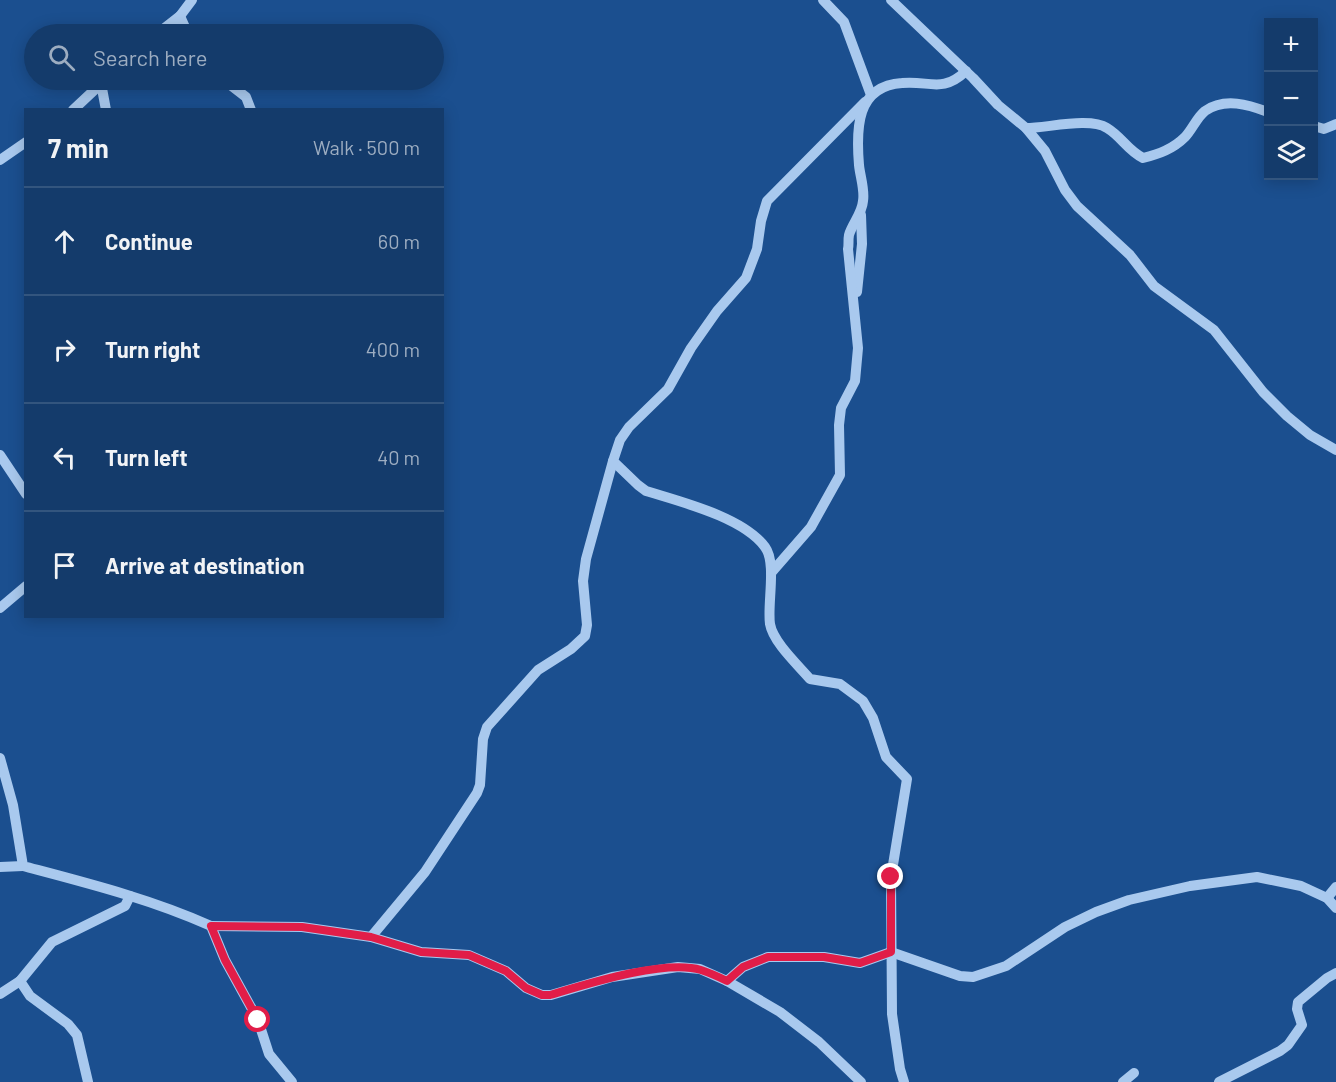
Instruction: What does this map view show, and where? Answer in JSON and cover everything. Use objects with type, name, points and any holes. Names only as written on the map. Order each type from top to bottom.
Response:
[{"type":"street","points":[[170,24],[180,16],[192,0]]},
{"type":"street","points":[[771,573],[811,527],[840,475],[839,424],[842,408],[855,381],[858,348],[849,235],[864,201],[859,164],[859,122],[868,99],[844,22],[823,0]]},
{"type":"street","points":[[891,0],[966,71],[998,105],[1026,128],[1045,151],[1065,190],[1077,206],[1130,255],[1154,286],[1214,330],[1263,392],[1287,416],[1310,435],[1336,450]]},
{"type":"street","points":[[180,16],[184,24]]},
{"type":"street","points":[[371,937],[425,872],[477,793],[480,785],[483,739],[487,727],[538,670],[571,650],[585,636],[587,625],[583,580],[586,559],[620,440],[629,427],[668,389],[704,329],[746,278],[757,249],[761,220],[767,201],[868,99],[887,85],[903,82],[943,85],[958,79],[966,71]]},
{"type":"street","points":[[75,108],[94,90]]},
{"type":"street","points":[[104,90],[106,108]]},
{"type":"street","points":[[237,90],[246,97],[249,108]]},
{"type":"street","points":[[1026,128],[1082,123],[1104,125],[1118,135],[1132,153],[1143,158],[1164,152],[1175,145],[1185,137],[1205,111],[1227,103],[1245,104],[1264,110]]},
{"type":"street","points":[[1318,127],[1324,129],[1336,124]]},
{"type":"street","points":[[0,159],[24,143]]},
{"type":"street","points":[[0,455],[24,491]]},
{"type":"street","points":[[613,460],[646,490],[719,515],[751,533],[767,548],[771,573],[770,624],[774,637],[810,679],[840,684],[863,701],[873,718],[886,757],[907,779],[891,877],[892,1014],[904,1082]]},
{"type":"street","points":[[0,608],[24,588]]},
{"type":"street","points":[[0,758],[13,805],[23,866]]},
{"type":"street","points":[[0,867],[23,866],[117,891],[174,910],[211,926],[302,927],[371,937],[421,952],[469,955],[506,971],[526,988],[542,995],[550,995],[612,977],[678,967],[700,969],[727,981],[788,1018],[819,1042],[861,1082]]},
{"type":"street","points":[[727,981],[743,967],[768,957],[824,957],[860,963],[891,952],[960,976],[973,977],[1006,966],[1065,927],[1129,900],[1190,886],[1257,877],[1301,886],[1327,898],[1336,908]]},
{"type":"street","points":[[1327,898],[1336,887]]},
{"type":"street","points":[[0,994],[20,981],[52,942],[124,906],[130,896]]},
{"type":"street","points":[[211,926],[225,960],[258,1020],[269,1054],[292,1082]]},
{"type":"street","points":[[1219,1082],[1281,1051],[1288,1045],[1302,1025],[1297,1009],[1298,1002],[1336,973]]},
{"type":"street","points":[[20,981],[30,996],[68,1023],[77,1035],[88,1082]]},
{"type":"street","points":[[1123,1082],[1134,1073]]},
{"type":"route","points":[[258,1020],[225,960],[211,926],[302,927],[371,937],[421,952],[469,955],[506,971],[526,988],[542,995],[550,995],[612,977],[678,967],[700,969],[727,981],[743,967],[768,957],[785,955],[824,957],[860,963],[891,952],[891,877]]}]
